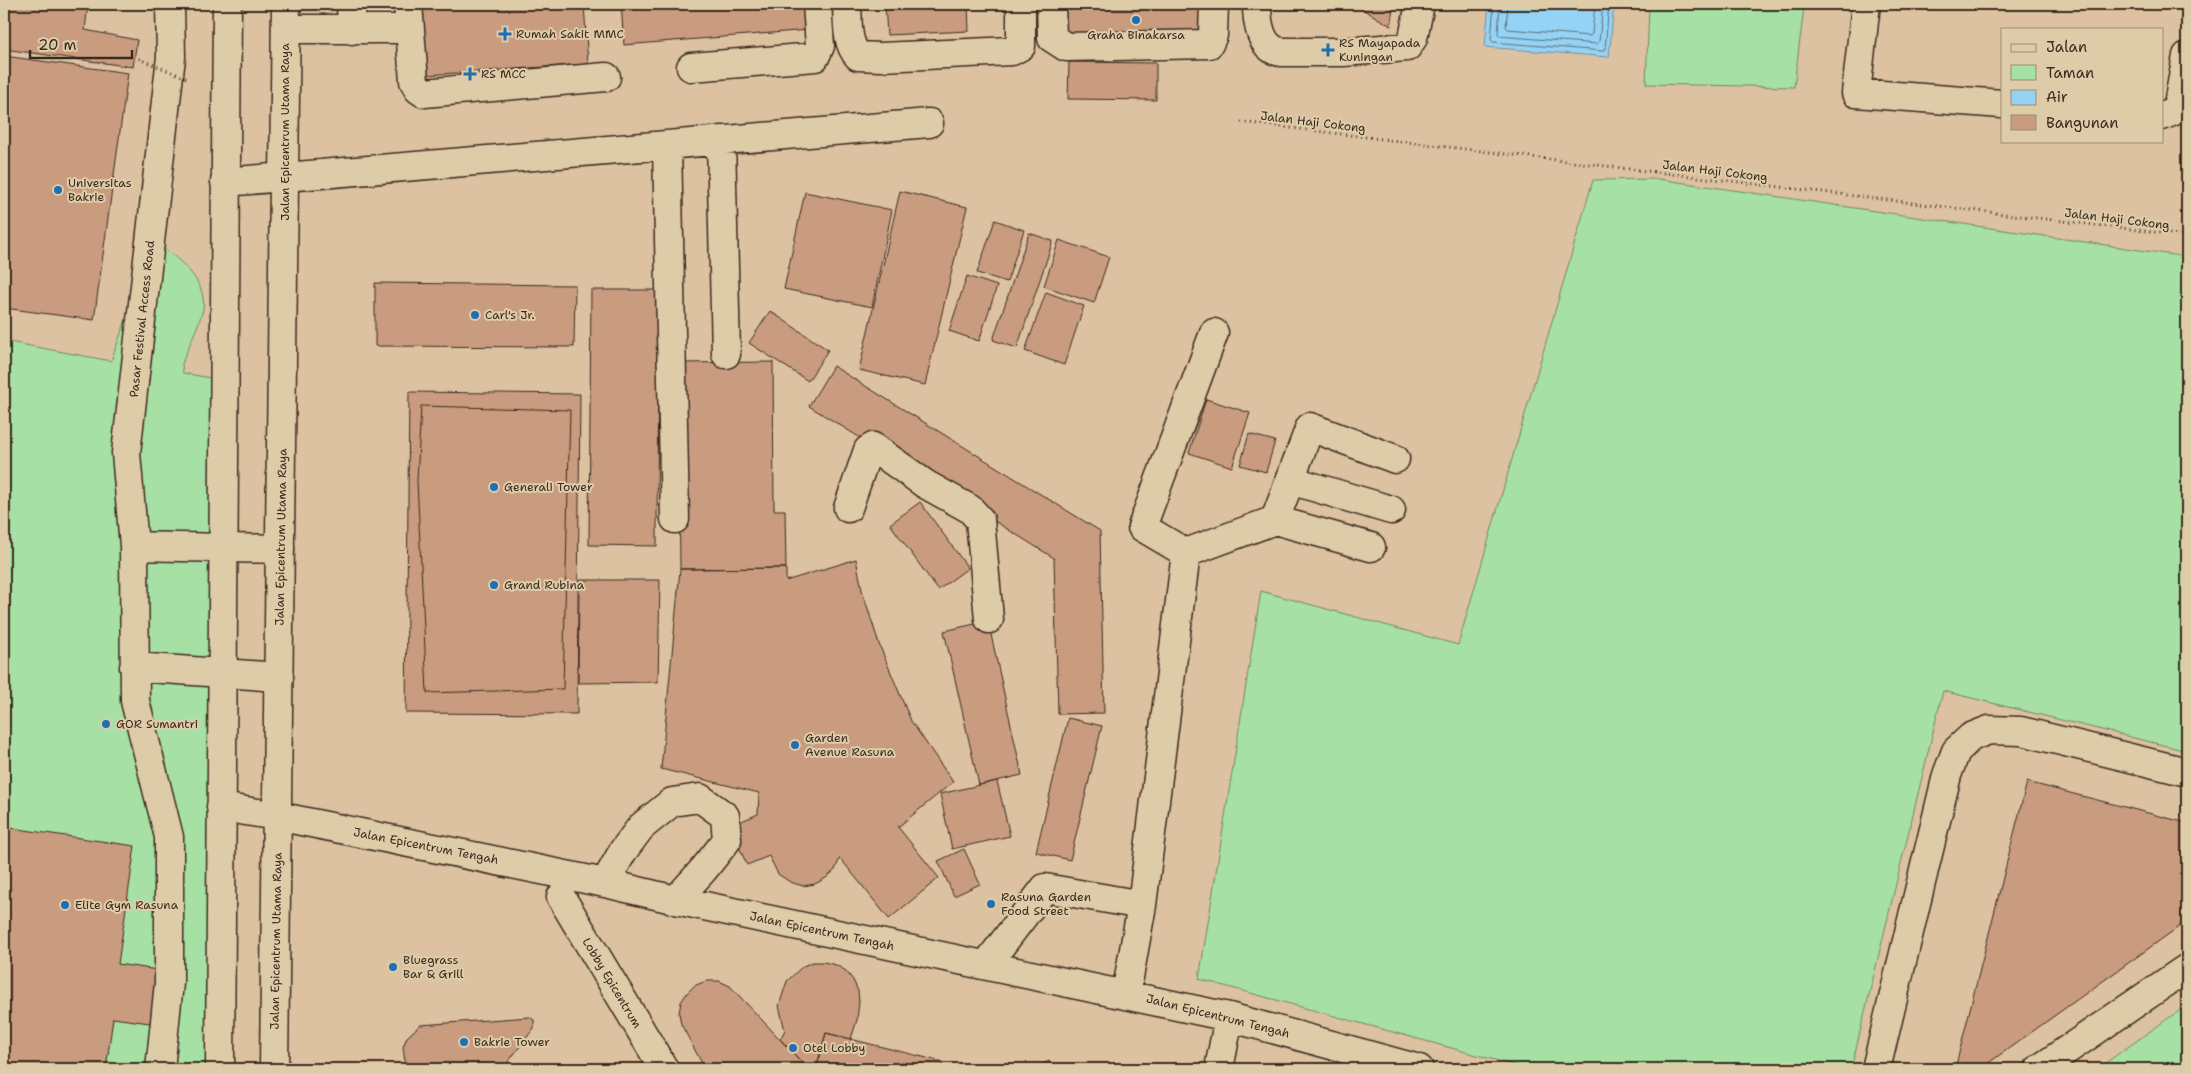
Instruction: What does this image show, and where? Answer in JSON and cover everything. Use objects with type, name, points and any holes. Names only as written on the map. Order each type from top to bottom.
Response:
[{"type":"main road","name":"Pasar Festival Access Road","points":[[160,1069],[169,983],[169,837],[135,701],[134,546],[126,453],[171,57],[170,4]]},
{"type":"main road","points":[[220,1069],[226,4]]},
{"type":"main road","points":[[691,67],[815,57],[820,46],[817,4]]},
{"type":"main road","points":[[847,4],[850,42],[853,50],[858,56],[881,57],[1012,51],[1020,46],[1022,40],[1021,4]]},
{"type":"main road","points":[[1051,4],[1052,38],[1066,47],[1209,44],[1213,35],[1214,4]]},
{"type":"main road","points":[[1257,4],[1257,20],[1263,36],[1273,50],[1282,52],[1343,52],[1407,47],[1413,38],[1420,4]]},
{"type":"main road","points":[[1866,4],[1856,92],[2001,104]]},
{"type":"main road","points":[[286,16],[409,16],[414,80],[418,89],[424,93],[606,77]]},
{"type":"main road","name":"Jalan Epicentrum Utama Raya","points":[[274,1069],[286,177],[286,16]]},
{"type":"main road","points":[[2164,115],[2174,111],[2178,104],[2187,56]]},
{"type":"main road","points":[[225,182],[930,123]]},
{"type":"main road","points":[[721,140],[726,354]]},
{"type":"main road","points":[[667,145],[676,519]]},
{"type":"main road","points":[[1186,553],[1142,527],[1214,333]]},
{"type":"main road","points":[[1275,520],[1310,427],[1395,458]]},
{"type":"main road","points":[[848,508],[868,450],[873,447],[925,484],[970,510],[980,520],[989,619]]},
{"type":"main road","points":[[1290,480],[1391,510]]},
{"type":"main road","points":[[1186,553],[1275,520],[1371,548]]},
{"type":"main road","points":[[134,546],[280,549]]},
{"type":"main road","points":[[1126,994],[1136,947],[1142,905],[1186,553]]},
{"type":"main road","points":[[134,667],[279,676]]},
{"type":"main road","points":[[1876,1069],[1947,775],[1956,751],[1971,737],[1989,730],[2021,731],[2187,772]]},
{"type":"main road","points":[[605,883],[623,851],[641,827],[672,802],[700,798],[725,816],[727,840],[704,870],[676,900]]},
{"type":"main road","name":"Jalan Epicentrum Tengah","points":[[221,807],[277,816],[605,883],[676,900],[1229,1016],[1419,1069]]},
{"type":"main road","points":[[986,965],[1046,888],[1142,905]]},
{"type":"main road","name":"Lobby Epicentrum","points":[[560,897],[664,1069]]},
{"type":"main road","points":[[2039,1069],[2187,968]]},
{"type":"main road","points":[[1219,1069],[1229,1016]]},
{"type":"path","points":[[134,58],[189,79]]},
{"type":"path","name":"Jalan Haji Cokong","points":[[1241,122],[2187,236]]},
{"type":"green space","points":[[1649,6],[1804,7],[1794,87],[1646,84]]},
{"type":"green space","points":[[1658,179],[2187,257],[2187,751],[1943,691],[1851,1069],[1528,1069],[1199,979],[1261,591],[1458,645],[1593,180]]},
{"type":"green space","name":"GOR Sumantri","points":[[165,249],[192,274],[201,291],[203,300],[203,309],[182,364],[183,373],[210,378],[206,1069],[4,1069],[4,341],[111,361],[131,305],[161,250]]},
{"type":"green space","points":[[2187,1005],[2187,1069],[2097,1069]]},
{"type":"water","points":[[1489,4],[1614,4],[1609,57],[1485,47]]},
{"type":"building","points":[[4,4],[88,4],[85,30],[137,40],[133,67],[4,49]]},
{"type":"building","name":"Rumah Sakit MMC","points":[[421,4],[584,4],[588,64],[426,75]]},
{"type":"building","points":[[621,4],[807,4],[809,30],[624,45]]},
{"type":"building","points":[[885,4],[968,4],[969,31],[887,35]]},
{"type":"building","name":"Graha Binakarsa","points":[[1066,4],[1206,4],[1205,40],[1065,36]]},
{"type":"building","points":[[1354,4],[1393,4],[1391,26]]},
{"type":"building","name":"Universitas Bakrie","points":[[4,56],[128,73],[94,320],[4,308]]},
{"type":"building","points":[[1069,62],[1156,63],[1156,100],[1068,99]]},
{"type":"building","points":[[900,191],[967,207],[925,385],[859,370]]},
{"type":"building","points":[[805,192],[892,210],[872,307],[784,289]]},
{"type":"building","points":[[995,220],[1024,230],[1007,282],[977,273]]},
{"type":"building","points":[[1029,233],[1053,241],[1017,348],[993,340]]},
{"type":"building","points":[[1059,240],[1109,257],[1094,303],[1044,286]]},
{"type":"building","points":[[967,276],[997,286],[979,341],[949,331]]},
{"type":"building","name":"Carl's Jr.","points":[[375,283],[575,285],[574,347],[375,346]]},
{"type":"building","points":[[591,290],[658,290],[657,546],[589,545]]},
{"type":"building","points":[[1046,292],[1084,306],[1064,365],[1025,351]]},
{"type":"building","points":[[770,311],[828,350],[808,381],[749,343]]},
{"type":"building","points":[[773,362],[774,510],[785,510],[786,568],[680,569],[678,363]]},
{"type":"building","points":[[833,366],[1100,531],[1104,713],[1058,714],[1054,558],[809,406]]},
{"type":"building","name":"Generali Tower","points":[[409,392],[580,394],[577,714],[406,713]]},
{"type":"building","points":[[1206,399],[1250,413],[1232,467],[1189,453]]},
{"type":"building","name":"Generali Tower","points":[[421,406],[570,410],[563,689],[427,693],[417,480]]},
{"type":"building","points":[[1249,434],[1275,441],[1266,472],[1240,465]]},
{"type":"building","points":[[920,502],[968,568],[938,590],[890,524]]},
{"type":"building","name":"Garden Avenue Rasuna","points":[[856,559],[862,590],[879,644],[911,721],[953,782],[898,827],[939,878],[889,919],[840,858],[835,870],[826,878],[815,884],[803,886],[790,882],[778,874],[769,856],[747,865],[730,826],[758,814],[759,793],[661,769],[680,569],[786,568],[786,581]]},
{"type":"building","points":[[579,580],[660,580],[658,682],[578,683]]},
{"type":"building","points":[[988,621],[1022,775],[979,785],[944,631]]},
{"type":"building","points":[[1068,718],[1102,726],[1070,860],[1036,852]]},
{"type":"building","points":[[997,781],[1010,836],[952,849],[940,794]]},
{"type":"building","points":[[2027,782],[2187,823],[2187,921],[1980,1069],[1955,1069]]},
{"type":"building","name":"Elite Gym Rasuna","points":[[4,827],[135,846],[118,964],[164,971],[157,1024],[113,1018],[106,1069],[4,1069]]},
{"type":"building","points":[[964,849],[980,884],[954,896],[938,861]]},
{"type":"building","points":[[813,962],[836,965],[846,971],[858,991],[859,1002],[857,1020],[851,1039],[826,1033],[816,1069],[808,1069],[780,1039],[785,1030],[779,1006],[787,981],[803,966]]},
{"type":"building","points":[[706,981],[719,981],[730,986],[808,1069],[705,1069],[681,1024],[679,1013],[681,1002],[687,993],[694,986]]},
{"type":"building","name":"Bakrie Tower","points":[[530,1017],[534,1020],[534,1028],[505,1066],[508,1069],[406,1069],[403,1047],[407,1037],[420,1025]]},
{"type":"building","points":[[826,1033],[943,1062],[941,1069],[816,1069]]},
{"type":"building","points":[[1049,1061],[1053,1069],[1034,1069]]},
{"type":"place","name":"Graha Binakarsa","points":[[1136,20]]},
{"type":"place","name":"Rumah Sakit MMC","points":[[505,34]]},
{"type":"place","name":"RS Mayapada Kuningan","points":[[1328,50]]},
{"type":"place","name":"RS MCC","points":[[470,74]]},
{"type":"place","name":"Universitas Bakrie","points":[[58,190]]},
{"type":"place","name":"Carl's Jr.","points":[[475,315]]},
{"type":"place","name":"Generali Tower","points":[[494,487]]},
{"type":"place","name":"Grand Rubina","points":[[494,585]]},
{"type":"place","name":"GOR Sumantri","points":[[106,724]]},
{"type":"place","name":"Garden Avenue Rasuna","points":[[795,745]]},
{"type":"place","name":"Rasuna Garden Food Street","points":[[991,904]]},
{"type":"place","name":"Elite Gym Rasuna","points":[[65,905]]},
{"type":"place","name":"Bluegrass Bar & Grill","points":[[393,967]]},
{"type":"place","name":"Bakrie Tower","points":[[464,1042]]},
{"type":"place","name":"Otel Lobby","points":[[793,1048]]}]
